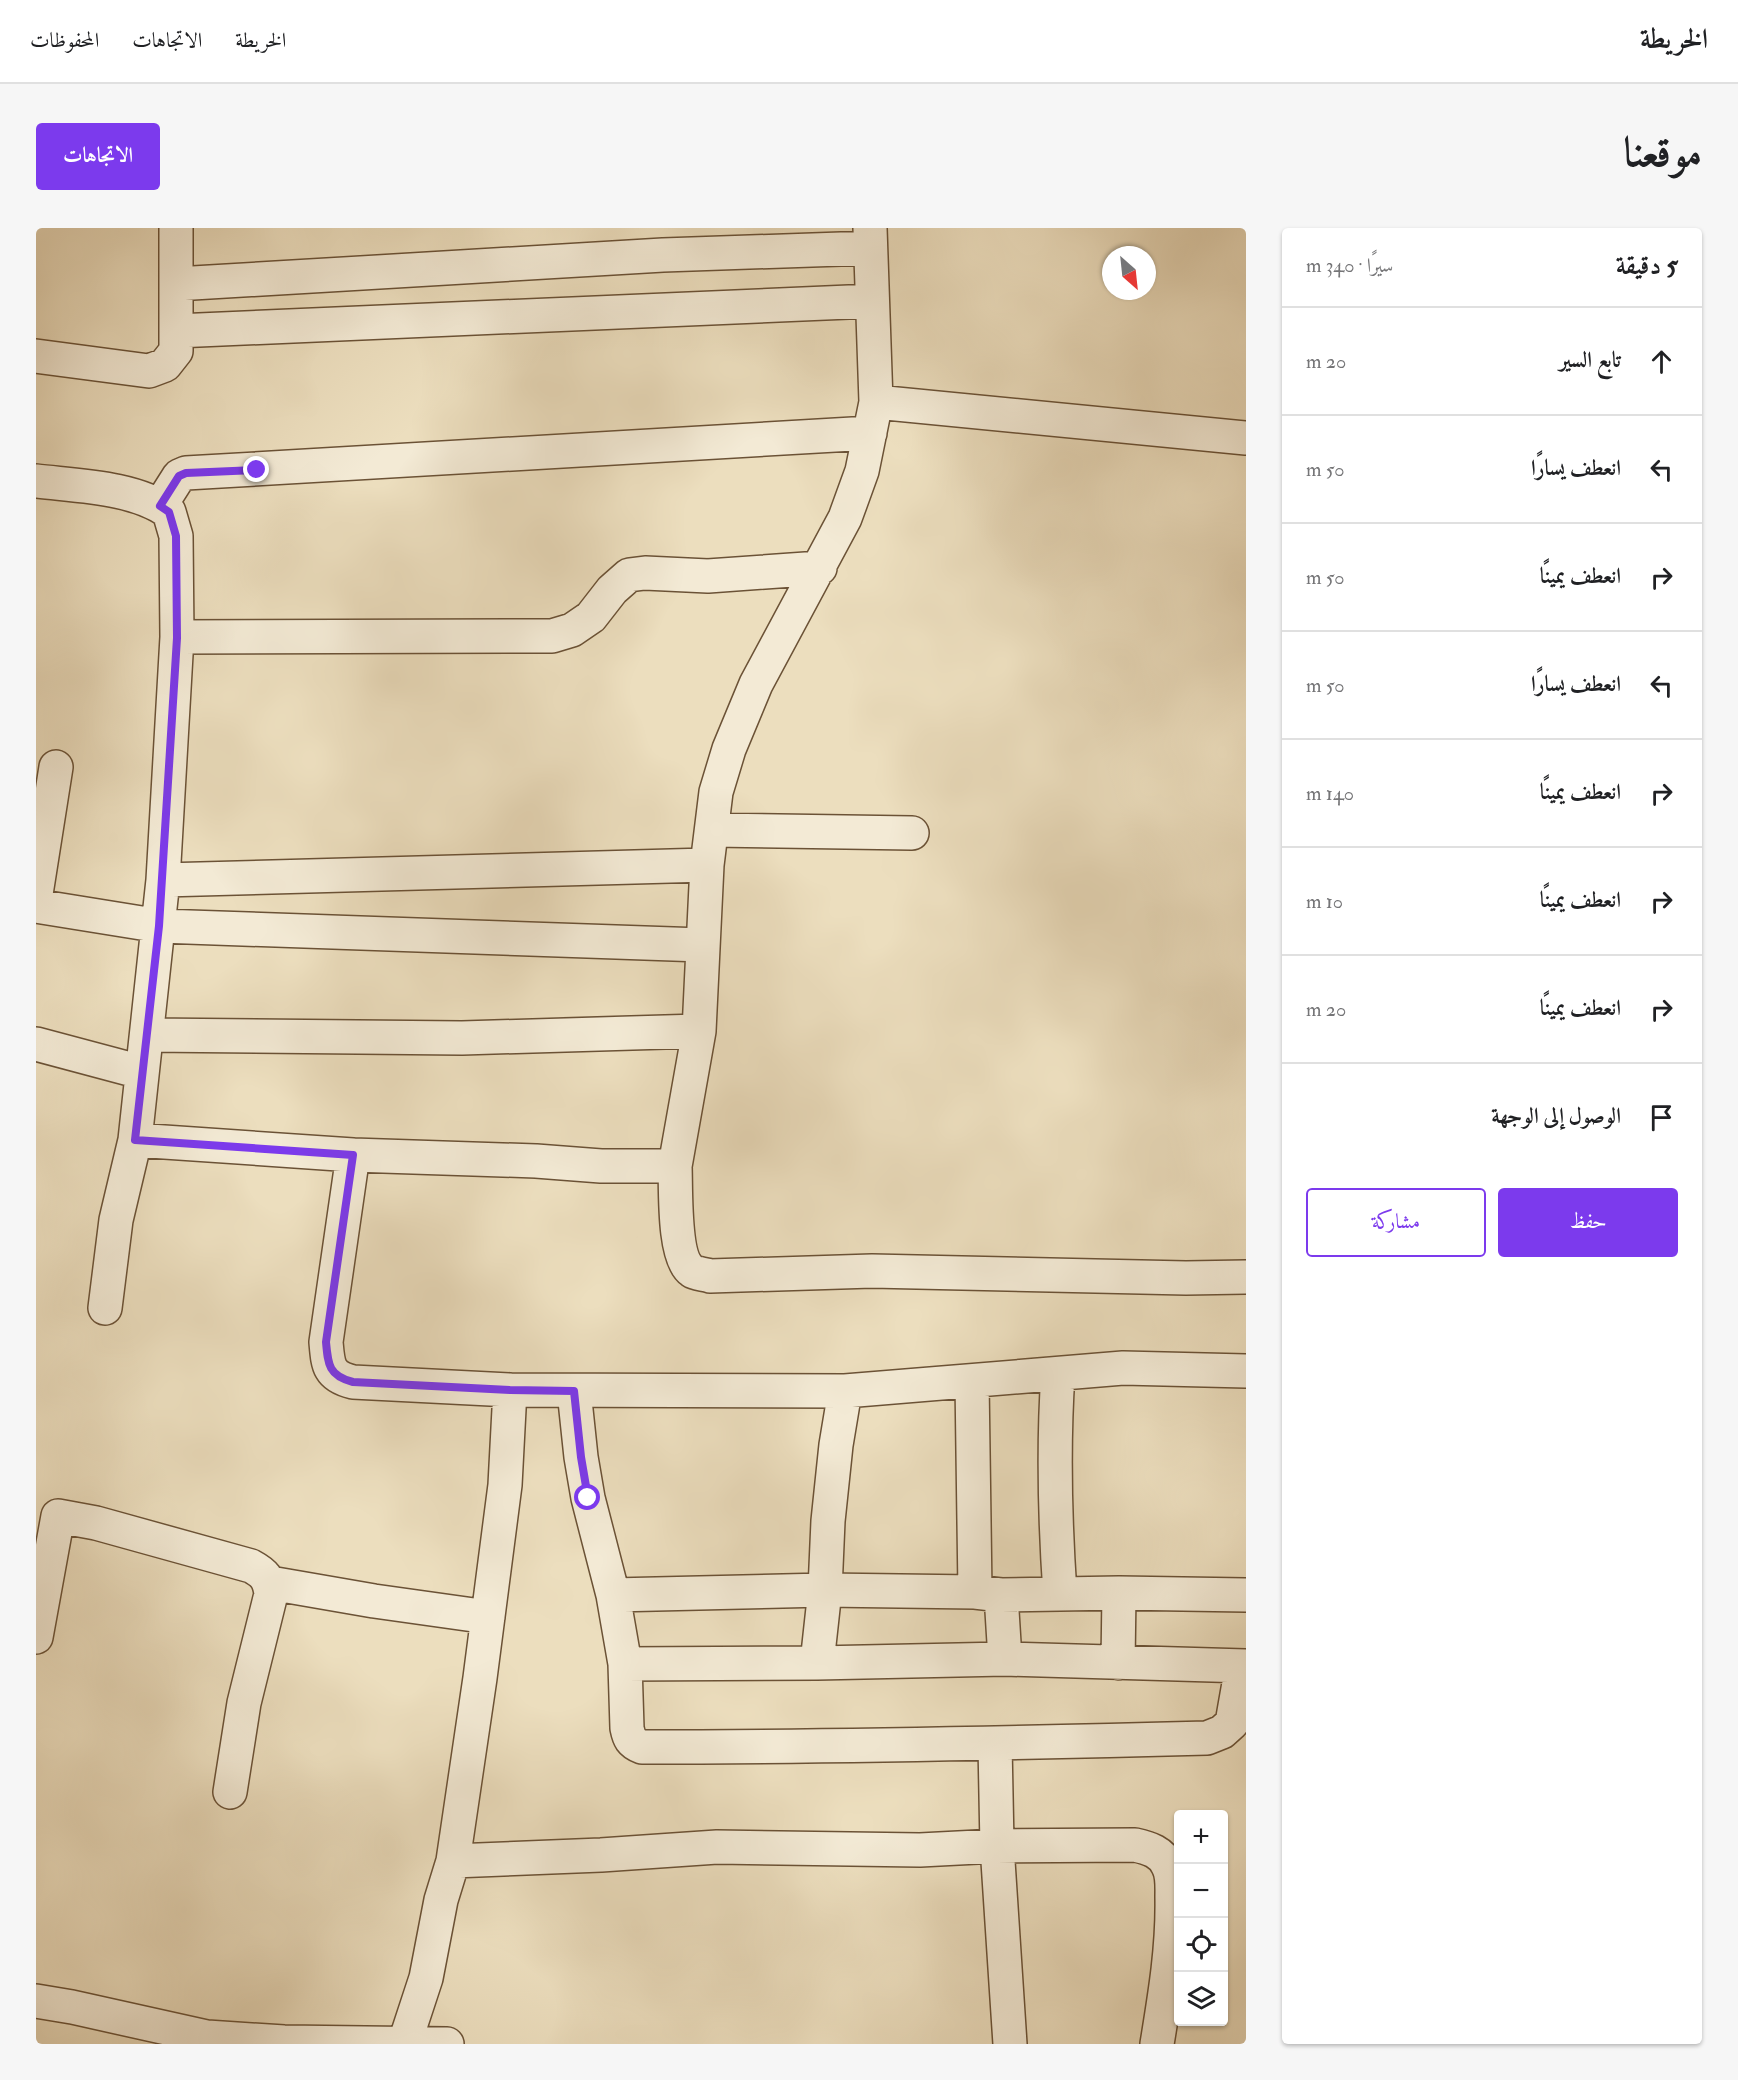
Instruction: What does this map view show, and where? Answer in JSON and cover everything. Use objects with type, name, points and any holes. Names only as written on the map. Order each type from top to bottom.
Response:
[{"type":"street","points":[[36,356],[149,371],[165,365],[176,351],[176,228]]},
{"type":"street","points":[[176,284],[653,256],[870,238],[873,418],[862,471],[848,509],[820,568],[756,684],[729,749],[716,792],[707,865],[699,1031],[675,1166],[677,1226],[684,1261],[692,1271],[710,1276],[872,1271],[1246,1277]]},
{"type":"street","points":[[176,331],[872,301]]},
{"type":"street","points":[[160,506],[179,476],[186,473],[873,418],[1246,438]]},
{"type":"street","points":[[36,481],[105,490],[147,499],[169,512],[176,536],[177,638],[159,926],[135,1140],[116,1220],[105,1308]]},
{"type":"street","points":[[177,638],[552,636],[572,630],[591,617],[612,590],[629,575],[645,573],[708,576],[820,568]]},
{"type":"street","points":[[36,894],[56,767]]},
{"type":"street","points":[[712,830],[912,833]]},
{"type":"street","points":[[163,880],[707,865]]},
{"type":"street","points":[[36,906],[159,926],[702,945]]},
{"type":"street","points":[[147,1035],[462,1038],[699,1031]]},
{"type":"street","points":[[36,1044],[141,1072]]},
{"type":"street","points":[[135,1140],[353,1155],[536,1161],[600,1166],[675,1166]]},
{"type":"street","points":[[353,1155],[326,1342],[327,1361],[332,1372],[344,1380],[510,1390],[845,1391],[1123,1368],[1246,1371]]},
{"type":"street","points":[[1058,1374],[1054,1426],[1060,1594]]},
{"type":"street","points":[[972,1381],[988,1594],[1005,1659]]},
{"type":"street","points":[[405,2042],[426,1978],[441,1900],[453,1861],[505,1485],[510,1390]]},
{"type":"street","points":[[574,1391],[588,1498],[613,1595],[625,1664],[627,1728],[633,1743],[642,1747],[995,1744],[1207,1738],[1222,1732],[1232,1723],[1244,1666],[1005,1659],[625,1664]]},
{"type":"street","points":[[817,1663],[825,1590],[829,1510],[845,1391]]},
{"type":"street","points":[[36,1637],[47,1512],[96,1523],[251,1566],[264,1574],[270,1583],[271,1594],[244,1703],[230,1792]]},
{"type":"street","points":[[270,1583],[374,1602],[488,1617]]},
{"type":"street","points":[[613,1595],[825,1590],[988,1594],[1246,1595]]},
{"type":"street","points":[[1118,1663],[1119,1593]]},
{"type":"street","points":[[995,1744],[997,1846],[1010,2044]]},
{"type":"street","points":[[453,1861],[601,1855],[717,1847],[920,1850],[997,1846],[1135,1845],[1160,1854],[1172,1873],[1173,1922],[1157,2044]]},
{"type":"street","points":[[36,2001],[72,2007],[207,2040],[447,2044]]},
{"type":"route","points":[[257,470],[186,473],[179,476],[160,506],[169,512],[176,536],[177,638],[163,880],[135,1140],[353,1155],[326,1342],[327,1361],[332,1372],[344,1380],[353,1382],[574,1391],[588,1498]]}]
